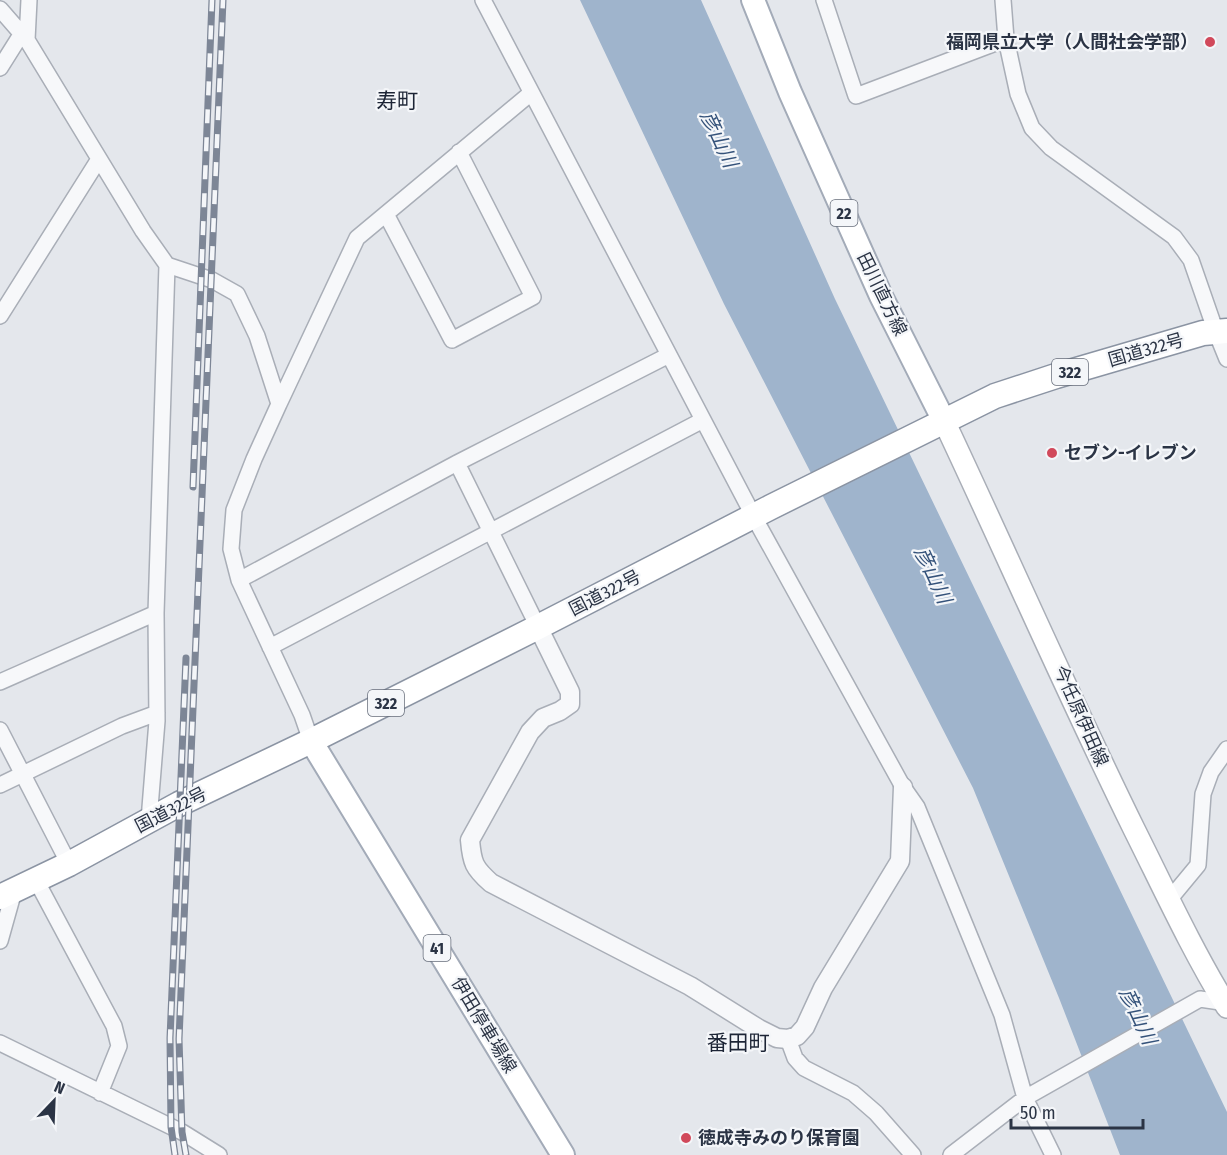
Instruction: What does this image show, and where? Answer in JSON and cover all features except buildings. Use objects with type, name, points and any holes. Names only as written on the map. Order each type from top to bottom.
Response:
[{"type":"highway","name":"国道322号","points":[[7,894],[69,864],[149,820],[311,741],[995,396],[1203,333],[1221,332]]},
{"type":"main road","name":"田川直方線","points":[[753,0],[790,92],[881,296],[944,421]]},
{"type":"main road","name":"今任原伊田線","points":[[944,421],[1010,559],[1110,779],[1169,900],[1226,1004]]},
{"type":"main road","name":"伊田停車場線","points":[[311,741],[563,1155]]},
{"type":"street","points":[[0,68],[24,36],[29,0]]},
{"type":"street","points":[[483,0],[669,355],[704,420],[762,512],[903,787],[917,807],[1002,1015],[1053,1155]]},
{"type":"street","points":[[824,0],[856,96],[1006,39]]},
{"type":"street","points":[[1003,0],[1006,39],[1018,94],[1032,128],[1051,148],[1174,237],[1191,260],[1221,332],[1227,359]]},
{"type":"street","points":[[0,9],[24,36],[143,231],[167,265],[212,280],[237,294],[257,336],[279,404]]},
{"type":"street","points":[[311,741],[302,716],[239,580],[231,549],[234,510],[254,459],[357,238],[531,93]]},
{"type":"street","points":[[386,214],[452,340],[533,297],[459,152]]},
{"type":"street","points":[[0,316],[99,159]]},
{"type":"street","points":[[149,820],[157,713],[156,613],[167,265]]},
{"type":"street","points":[[239,580],[458,463],[669,355]]},
{"type":"street","points":[[270,646],[704,420]]},
{"type":"street","points":[[458,463],[570,692],[570,704],[543,718],[525,741],[470,840],[471,858],[477,871],[491,883],[690,986],[759,1029],[777,1038],[788,1039],[797,1036],[805,1027],[823,988],[900,861],[903,787]]},
{"type":"street","points":[[0,682],[156,613]]},
{"type":"street","points":[[0,785],[122,726],[157,713]]},
{"type":"street","points":[[0,730],[69,864]]},
{"type":"street","points":[[1169,900],[1198,865],[1203,794],[1211,772],[1227,749]]},
{"type":"street","points":[[36,880],[114,1026],[119,1046],[100,1093]]},
{"type":"street","points":[[0,941],[7,894]]},
{"type":"street","points":[[957,1154],[1030,1095],[1200,999],[1226,1004]]},
{"type":"street","points":[[788,1039],[795,1058],[804,1068],[853,1093],[876,1113],[913,1155]]},
{"type":"street","points":[[0,1043],[182,1132],[219,1155]]},
{"type":"water","name":"彦山川","points":[[580,0],[701,0],[835,299],[1227,1112],[1227,1155],[1120,1155],[973,788],[724,304]]},
{"type":"railway","points":[[193,487],[212,0]]},
{"type":"railway","points":[[186,1155],[182,1132],[179,1039],[223,0]]},
{"type":"railway","points":[[175,1155],[171,1127],[170,1038],[186,658]]},
{"type":"place","name":"福岡県立大学（人間社会学部）","points":[[1210,42]]},
{"type":"place","name":"セブン-イレブン","points":[[1052,453]]},
{"type":"place","name":"徳成寺みのり保育園","points":[[686,1138]]},
{"type":"district","name":"寿町","points":[[397,101]]},
{"type":"district","name":"番田町","points":[[738,1043]]}]
